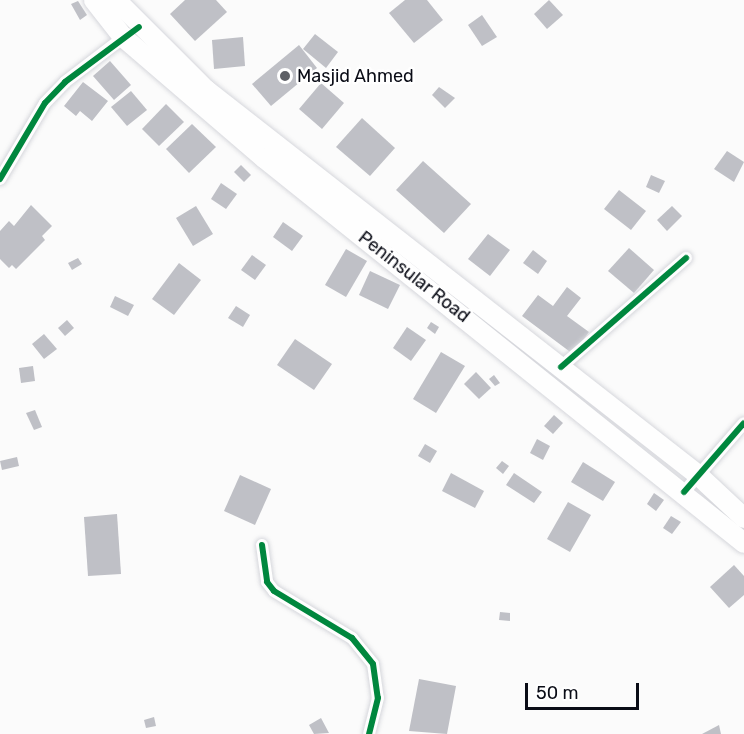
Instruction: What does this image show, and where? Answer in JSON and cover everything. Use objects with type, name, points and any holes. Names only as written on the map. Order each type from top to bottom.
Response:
[{"type":"main road","name":"Peninsular Road","points":[[94,0],[131,32],[264,159],[684,492],[744,543]]},
{"type":"main road","name":"Peninsular Road","points":[[116,0],[131,32],[279,150],[698,475],[744,518]]},
{"type":"street","points":[[0,179],[45,103],[65,82],[131,32]]},
{"type":"street","points":[[561,367],[686,258]]},
{"type":"street","points":[[684,492],[744,423]]},
{"type":"street","points":[[262,545],[267,582],[274,591],[352,638],[373,664],[378,698],[369,734]]},
{"type":"building","points":[[185,0],[216,0],[227,12],[195,41],[170,14]]},
{"type":"building","points":[[405,0],[427,0],[443,20],[414,43],[389,13]]},
{"type":"building","points":[[549,0],[563,15],[547,29],[534,14]]},
{"type":"building","points":[[78,1],[87,15],[80,20],[71,4]]},
{"type":"building","points":[[482,15],[497,37],[482,46],[468,25]]},
{"type":"building","points":[[315,34],[338,52],[326,68],[303,49]]},
{"type":"building","points":[[243,37],[245,66],[214,69],[212,40]]},
{"type":"building","name":"Masjid Ahmed","points":[[299,45],[317,68],[271,106],[252,84]]},
{"type":"building","points":[[110,61],[131,85],[114,100],[93,76]]},
{"type":"building","points":[[83,82],[108,101],[92,121],[80,111],[76,116],[64,106]]},
{"type":"building","points":[[321,83],[344,103],[322,129],[299,109]]},
{"type":"building","points":[[439,87],[455,98],[445,108],[432,95]]},
{"type":"building","points":[[131,91],[147,110],[127,126],[111,107]]},
{"type":"building","points":[[166,104],[184,122],[159,146],[142,129]]},
{"type":"building","points":[[362,118],[395,148],[370,176],[336,147]]},
{"type":"building","points":[[192,124],[216,147],[189,173],[166,149]]},
{"type":"building","points":[[727,151],[744,162],[734,182],[714,169]]},
{"type":"building","points":[[423,161],[471,204],[444,233],[396,190]]},
{"type":"building","points":[[241,165],[251,175],[244,182],[234,172]]},
{"type":"building","points":[[651,175],[665,181],[659,193],[646,187]]},
{"type":"building","points":[[221,183],[237,194],[226,209],[211,199]]},
{"type":"building","points":[[619,190],[646,211],[631,230],[604,209]]},
{"type":"building","points":[[31,205],[52,226],[42,236],[45,240],[16,269],[12,265],[9,268],[0,259],[0,231],[9,221],[14,226]]},
{"type":"building","points":[[196,206],[213,234],[193,246],[176,218]]},
{"type":"building","points":[[672,206],[682,216],[667,231],[657,220]]},
{"type":"building","points":[[283,222],[303,236],[292,251],[273,237]]},
{"type":"building","points":[[488,234],[510,250],[490,276],[468,259]]},
{"type":"building","points":[[629,248],[654,270],[634,293],[608,271]]},
{"type":"building","points":[[346,249],[367,261],[346,297],[325,285]]},
{"type":"building","points":[[533,250],[547,261],[538,274],[523,263]]},
{"type":"building","points":[[252,255],[266,265],[255,280],[241,270]]},
{"type":"building","points":[[78,258],[82,264],[72,270],[68,263]]},
{"type":"building","points":[[179,263],[201,280],[174,315],[152,299]]},
{"type":"building","points":[[370,271],[400,285],[388,309],[359,295]]},
{"type":"building","points":[[567,287],[581,298],[567,316],[589,332],[573,354],[522,316],[538,295],[553,306]]},
{"type":"building","points":[[115,296],[134,305],[128,316],[110,307]]},
{"type":"building","points":[[236,306],[250,315],[243,327],[228,318]]},
{"type":"building","points":[[67,320],[74,328],[65,336],[58,328]]},
{"type":"building","points":[[431,322],[439,327],[435,334],[427,328]]},
{"type":"building","points":[[407,327],[426,340],[411,361],[393,348]]},
{"type":"building","points":[[44,334],[57,349],[44,359],[32,344]]},
{"type":"building","points":[[295,339],[332,364],[314,390],[277,365]]},
{"type":"building","points":[[441,352],[465,366],[436,413],[413,399]]},
{"type":"building","points":[[33,366],[35,381],[21,383],[19,368]]},
{"type":"building","points":[[476,372],[491,388],[479,399],[464,384]]},
{"type":"building","points":[[494,375],[500,383],[495,386],[489,379]]},
{"type":"building","points":[[35,410],[42,427],[34,430],[26,413]]},
{"type":"building","points":[[554,415],[563,423],[553,434],[544,426]]},
{"type":"building","points":[[537,439],[550,446],[543,460],[530,453]]},
{"type":"building","points":[[425,444],[437,451],[430,463],[418,456]]},
{"type":"building","points":[[17,457],[19,466],[2,470],[0,461]]},
{"type":"building","points":[[502,461],[509,466],[503,474],[496,468]]},
{"type":"building","points":[[583,462],[615,482],[603,501],[571,482]]},
{"type":"building","points":[[451,473],[484,491],[475,508],[442,491]]},
{"type":"building","points":[[514,473],[542,492],[534,503],[506,485]]},
{"type":"building","points":[[240,475],[271,489],[255,525],[224,511]]},
{"type":"building","points":[[654,493],[664,500],[656,511],[647,504]]},
{"type":"building","points":[[568,502],[591,515],[570,552],[547,539]]},
{"type":"building","points":[[117,514],[121,574],[88,576],[84,517]]},
{"type":"building","points":[[671,516],[681,522],[672,534],[663,528]]},
{"type":"building","points":[[734,565],[744,576],[744,595],[729,608],[710,587]]},
{"type":"building","points":[[500,612],[510,613],[510,621],[499,620]]},
{"type":"building","points":[[419,679],[456,686],[447,734],[409,731]]},
{"type":"building","points":[[154,717],[156,726],[146,728],[144,720]]},
{"type":"building","points":[[321,718],[329,733],[314,734],[309,725]]},
{"type":"building","points":[[719,725],[721,734],[702,734]]},
{"type":"cycle path","points":[[0,179],[45,103],[65,82],[139,27]]},
{"type":"cycle path","points":[[561,367],[686,258]]},
{"type":"cycle path","points":[[684,492],[744,423]]},
{"type":"cycle path","points":[[262,545],[267,582],[274,591],[352,638],[373,664],[378,698],[369,734]]},
{"type":"place","name":"Masjid Ahmed","points":[[285,76]]}]
